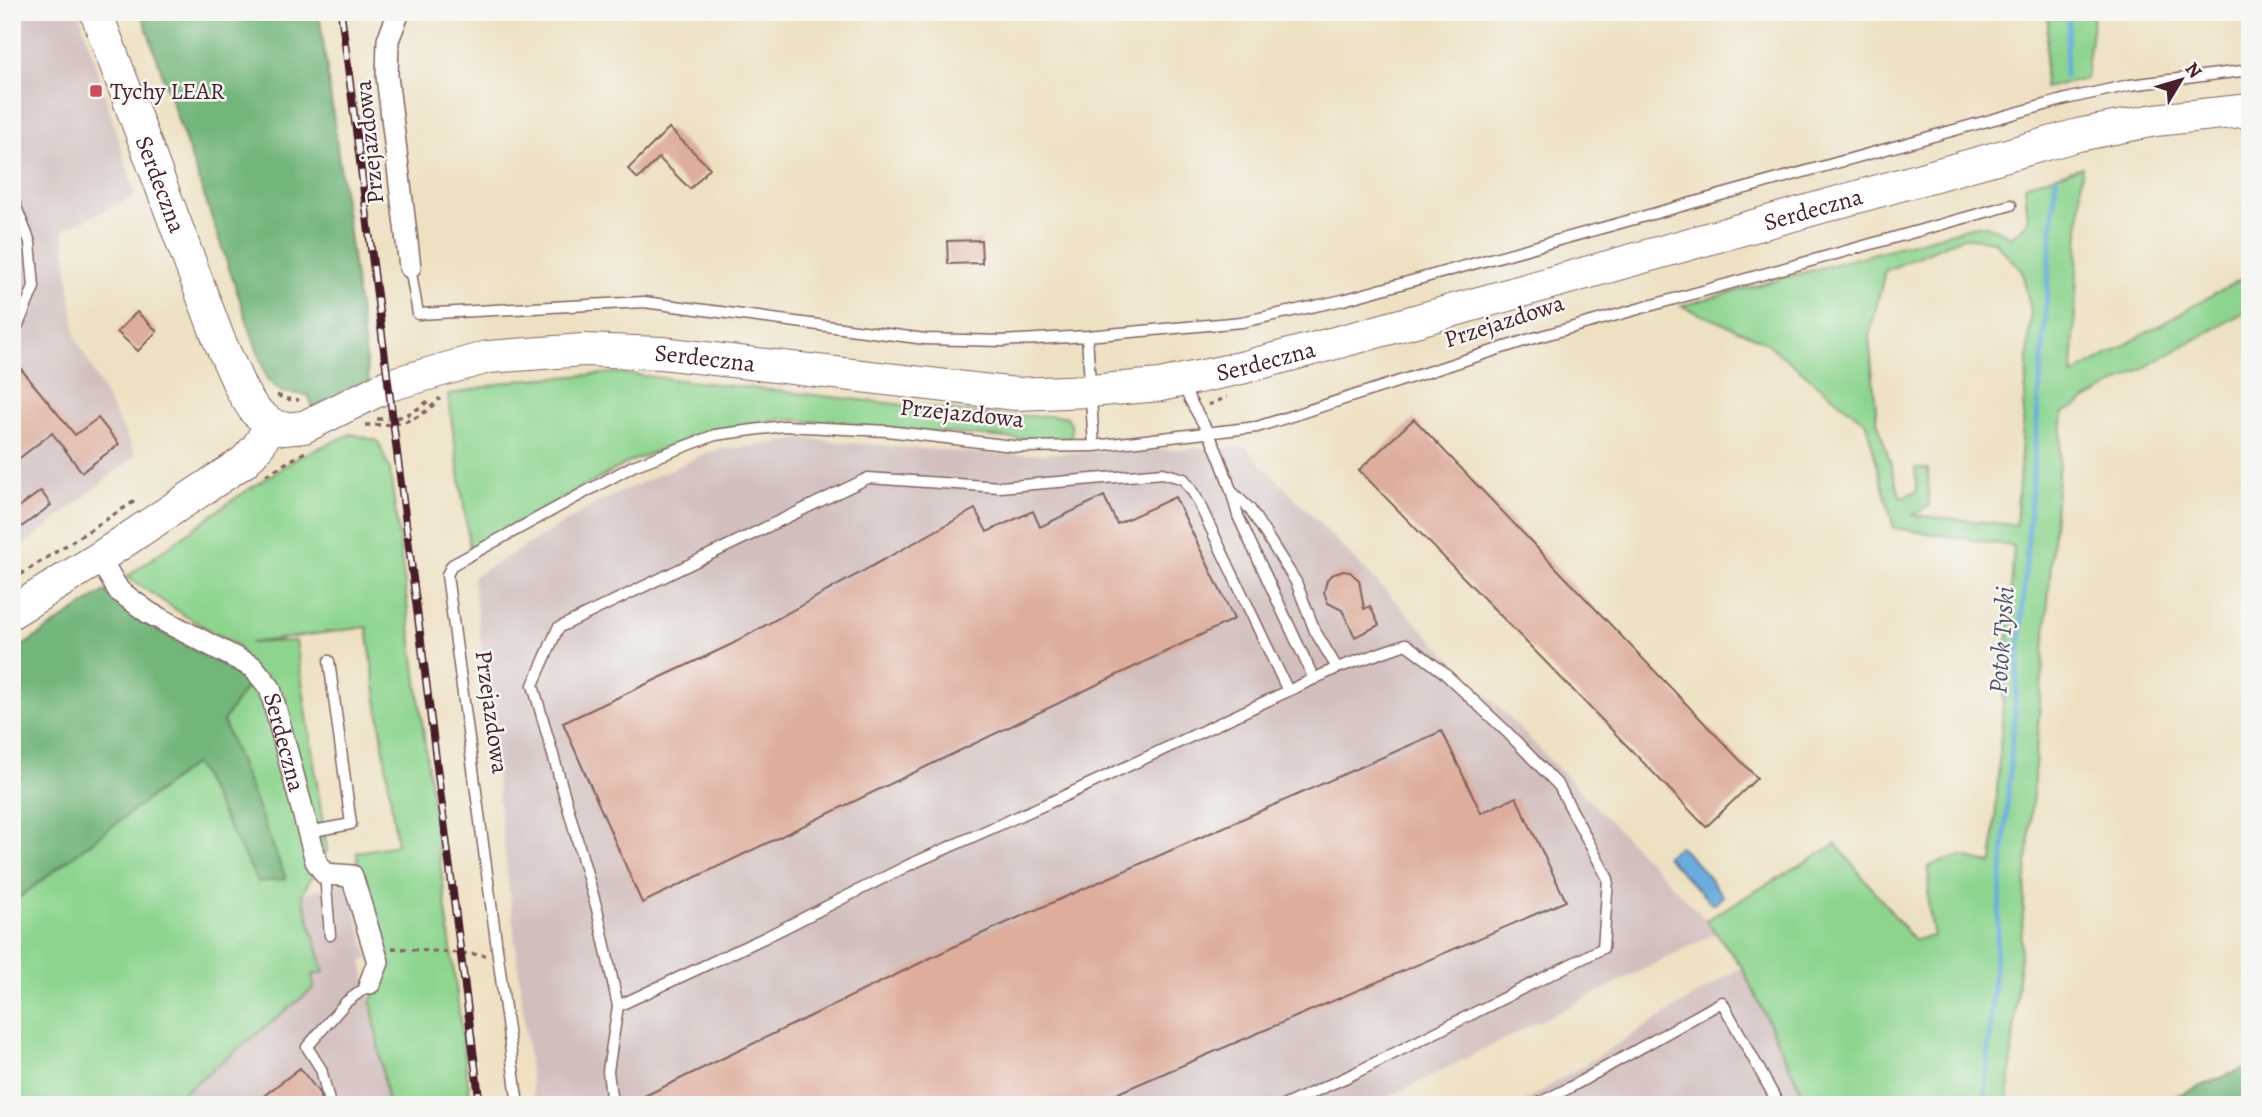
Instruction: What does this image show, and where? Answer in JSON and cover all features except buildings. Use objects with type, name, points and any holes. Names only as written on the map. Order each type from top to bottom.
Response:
[{"type":"street","name":"Serdeczna","points":[[96,12],[219,340],[242,391],[255,411],[273,409],[284,429],[304,427],[310,436],[389,386],[488,357],[583,349],[662,354],[1016,394],[1090,391],[1187,394],[1241,368],[2078,135],[2155,120],[2250,110]]},
{"type":"street","name":"Przejazdowa","points":[[399,12],[388,40],[387,76],[410,267]]},
{"type":"street","points":[[16,624],[99,558],[245,461],[259,445],[273,409]]},
{"type":"street","name":"Serdeczna","points":[[99,558],[119,591],[149,613],[253,667],[270,688],[316,861],[325,874]]},
{"type":"street","points":[[325,874],[352,876],[378,962],[370,982]]},
{"type":"lane","points":[[410,267],[418,314],[644,302],[925,339],[1002,341],[1242,323],[1343,300],[2070,98],[2130,85],[2250,70]]},
{"type":"lane","points":[[12,197],[30,242],[34,287],[18,326],[12,330]]},
{"type":"lane","name":"Przejazdowa","points":[[518,1105],[447,575],[452,565],[633,466],[715,435],[784,426],[887,431],[1021,447],[1094,446],[1257,427],[1527,340],[2011,205]]},
{"type":"lane","points":[[1087,336],[1094,446]]},
{"type":"lane","points":[[1187,394],[1208,433],[1232,492],[1238,516],[1314,679]]},
{"type":"lane","points":[[612,1105],[608,1071],[618,1006],[597,909],[533,685],[558,628],[868,478],[1000,487],[1163,473],[1184,479],[1196,497],[1288,691]]},
{"type":"lane","points":[[1232,492],[1250,509],[1296,582],[1315,631],[1337,668]]},
{"type":"lane","points":[[618,1006],[764,938],[909,865],[1062,797],[1337,668],[1405,644],[1443,671],[1559,786],[1608,879],[1603,948],[1361,1070],[1285,1105]]},
{"type":"lane","points":[[308,832],[351,824],[329,661]]},
{"type":"lane","points":[[325,874],[330,935]]},
{"type":"lane","points":[[330,1105],[321,1069],[307,1047],[346,1002],[370,982]]},
{"type":"lane","points":[[1535,1105],[1722,1002],[1779,1105]]},
{"type":"path","points":[[359,425],[394,425],[406,422],[429,410],[446,391]]},
{"type":"path","points":[[1187,394],[1215,404],[1234,394]]},
{"type":"path","points":[[259,480],[310,436],[300,400],[285,399],[273,409]]},
{"type":"path","points":[[12,641],[16,624]]},
{"type":"path","points":[[373,947],[498,956]]},
{"type":"shaded area","points":[[12,12],[79,12],[136,196],[63,230],[76,338],[136,455],[12,555]]},
{"type":"shaded area","points":[[805,439],[999,455],[1245,447],[1716,933],[1373,1105],[534,1105],[473,577],[597,503],[711,451]]},
{"type":"shaded area","points":[[347,881],[369,959],[362,961],[388,1105],[168,1105],[314,988],[312,974],[324,971],[302,894]]},
{"type":"shaded area","points":[[1742,967],[1808,1105],[1519,1105]]},
{"type":"green space","points":[[141,12],[319,12],[369,382],[313,407],[308,395],[281,392],[267,379]]},
{"type":"green space","points":[[2049,12],[2094,12],[2086,79],[2044,88]]},
{"type":"green space","points":[[2082,167],[2072,375],[2250,274],[2250,309],[2063,413],[2008,1105],[1808,1105],[1742,967],[1706,920],[1836,844],[1914,940],[1934,936],[1928,905],[1929,866],[1960,856],[1992,864],[2014,546],[1894,528],[1866,423],[1764,341],[1681,306],[1971,227],[1987,225],[2011,237],[2028,222],[2025,185]],"holes":[[[1963,237],[1994,241],[2022,271],[2031,311],[2016,525],[1913,515],[1929,506],[1928,469],[1915,468],[1917,491],[1901,498],[1877,420],[1869,337],[1885,271]]]},
{"type":"green space","points":[[617,373],[1001,416],[1066,416],[1071,423],[1072,438],[1019,439],[785,419],[715,429],[631,461],[470,549],[448,395],[517,380]]},
{"type":"green space","points":[[351,434],[378,441],[390,470],[471,1105],[388,1105],[371,1001],[385,973],[384,950],[359,872],[357,852],[397,845],[367,627],[250,643],[296,641],[327,851],[302,894],[324,972],[312,975],[314,988],[168,1105],[12,1105],[12,903],[195,763],[258,881],[286,879],[223,721],[251,680],[237,645],[187,617],[127,577],[231,501],[299,457]]},
{"type":"green space","points":[[105,591],[135,618],[251,680],[223,721],[286,879],[258,882],[195,763],[12,903],[12,653]]},
{"type":"green space","points":[[2248,1067],[2246,1105],[2153,1105]]},
{"type":"water","points":[[1679,846],[1723,896],[1715,904],[1666,856]]},
{"type":"waterway","name":"Potok Tyski","points":[[2065,76],[2070,12]]},
{"type":"waterway","name":"Potok Tyski","points":[[1984,1105],[2056,177]]},
{"type":"railway","points":[[341,12],[480,1105]]},
{"type":"place","name":"Tychy LEAR","points":[[96,91]]}]
